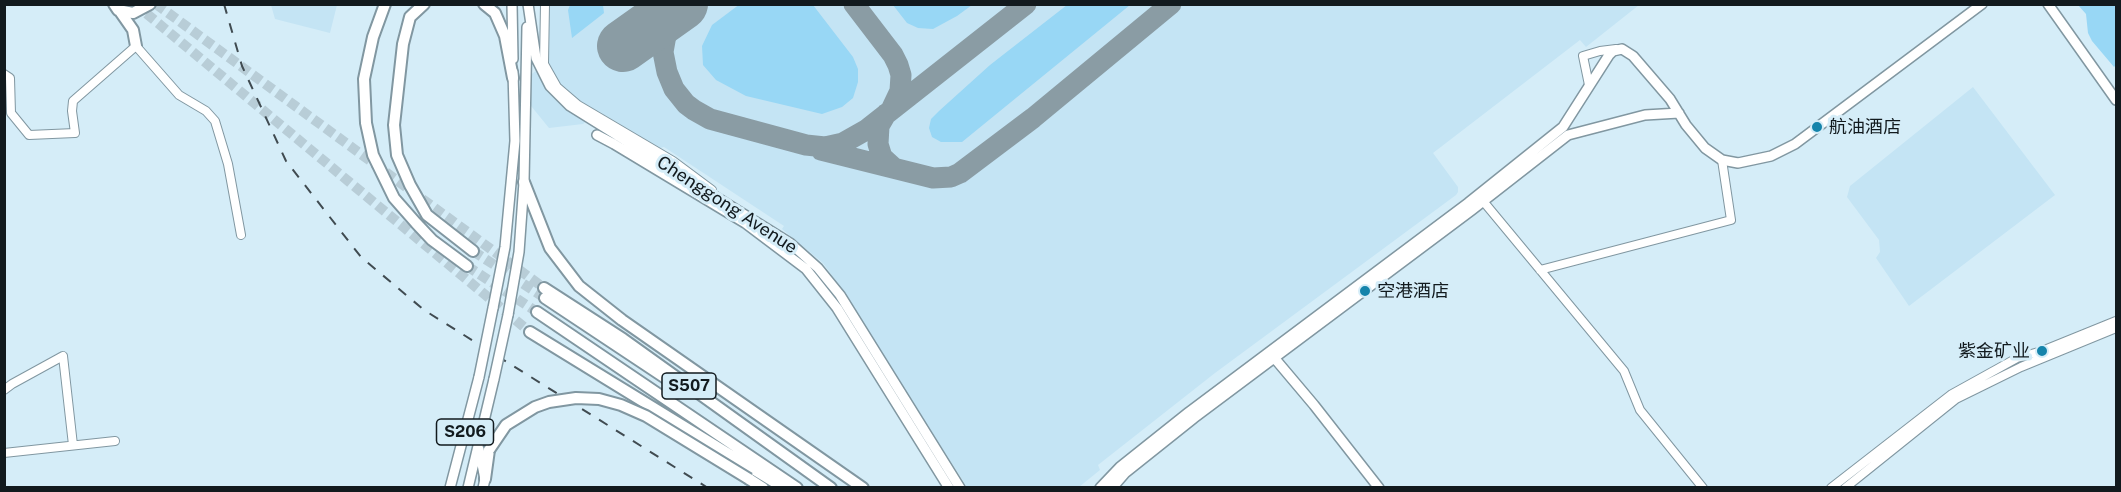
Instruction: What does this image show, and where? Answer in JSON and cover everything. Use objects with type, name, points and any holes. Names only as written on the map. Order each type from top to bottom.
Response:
[{"type":"highway","points":[[116,7],[133,13],[150,4]]},
{"type":"highway","points":[[385,4],[373,37],[364,79],[366,123],[373,155],[394,198],[408,215],[432,240],[467,266]]},
{"type":"highway","points":[[424,4],[410,17],[403,44],[394,125],[397,155],[427,215],[473,251]]},
{"type":"highway","points":[[484,4],[495,14],[505,36],[513,78]]},
{"type":"highway","points":[[116,7],[133,30],[136,46]]},
{"type":"highway","points":[[524,182],[550,248],[579,286],[622,320],[863,488]]},
{"type":"highway","name":"S507","points":[[544,293],[831,488]]},
{"type":"highway","points":[[537,312],[797,488]]},
{"type":"highway","name":"S507","points":[[530,332],[784,488]]},
{"type":"highway","points":[[484,483],[489,450],[506,425],[535,407],[576,398],[599,399],[621,405],[646,416],[763,488]]},
{"type":"main road","points":[[512,4],[513,78]]},
{"type":"main road","points":[[524,182],[527,4]]},
{"type":"main road","name":"Chenggong Avenue","points":[[527,4],[536,58],[550,86],[570,106],[738,209],[790,243],[818,268],[840,295],[960,488]]},
{"type":"main road","points":[[1112,488],[1125,473],[1185,425],[1563,128],[1609,55],[1618,48],[1626,50],[1633,56],[1670,99],[1705,148],[1722,160],[1738,163],[1771,156],[1795,144],[1982,4]]},
{"type":"main road","points":[[2048,4],[2116,100]]},
{"type":"main road","name":"S206","points":[[450,488],[479,377],[505,247],[515,141],[513,78]]},
{"type":"main road","points":[[2116,83],[2116,93]]},
{"type":"main road","points":[[1100,488],[1120,467],[1189,412],[1272,356],[1484,201],[1568,135],[1645,115],[1679,113]]},
{"type":"main road","name":"Chenggong Avenue","points":[[597,135],[745,223],[806,269],[837,308],[949,488]]},
{"type":"main road","name":"S206","points":[[468,488],[508,315],[519,252],[524,182]]},
{"type":"main road","points":[[1272,356],[1379,488]]},
{"type":"main road","points":[[478,447],[484,483]]},
{"type":"street","points":[[544,4],[544,64],[557,87],[578,105],[673,161],[738,209]]},
{"type":"street","points":[[4,74],[10,78],[11,113],[29,135],[75,134],[73,101],[136,46],[179,95],[206,111],[215,121],[228,164],[241,235]]},
{"type":"street","points":[[1589,85],[1583,56],[1618,48]]},
{"type":"street","points":[[1540,270],[1731,220],[1722,160]]},
{"type":"street","points":[[1484,201],[1624,371],[1640,410],[1703,488]]},
{"type":"street","points":[[1832,488],[1952,394],[2017,358],[2042,351],[2116,321]]},
{"type":"street","points":[[1845,488],[1956,399],[2021,366],[2116,328]]},
{"type":"street","points":[[4,390],[63,356],[73,445]]},
{"type":"street","points":[[4,453],[115,441]]},
{"type":"shaded area","points":[[271,4],[337,5],[330,33],[275,19]]},
{"type":"shaded area","points":[[740,4],[813,5],[853,57],[858,69],[858,82],[853,98],[842,107],[822,114],[746,96],[716,80],[703,65],[702,46],[712,25]]},
{"type":"shaded area","points":[[549,5],[1639,5],[1586,47],[1580,40],[1433,153],[1458,187],[1456,195],[1215,373],[1098,465],[1100,470],[1079,487],[967,487],[831,274],[823,263],[782,229],[784,226],[664,147],[660,148],[598,111],[583,124],[549,128],[527,101],[527,78],[548,61]]},
{"type":"shaded area","points":[[570,5],[603,5],[604,13],[572,38],[568,10]]},
{"type":"shaded area","points":[[893,5],[972,5],[933,29],[918,28],[907,23]]},
{"type":"shaded area","points":[[1067,5],[1130,5],[962,142],[941,142],[932,137],[929,128],[931,119],[939,111],[990,65]]},
{"type":"shaded area","points":[[2078,5],[2116,5],[2116,65],[2114,67],[2092,41],[2088,33],[2086,14]]},
{"type":"shaded area","points":[[1973,87],[2055,195],[1909,306],[1876,258],[1880,252],[1879,240],[1847,197],[1850,186]]},
{"type":"taxiway","points":[[683,4],[668,24],[663,52],[667,72],[674,89],[686,104],[710,119],[806,145],[825,147],[843,143],[866,130],[1026,4]]},
{"type":"taxiway","points":[[854,4],[898,65],[901,75],[900,91],[891,110]]},
{"type":"taxiway","points":[[821,150],[933,178],[951,177],[960,173],[1033,118],[1171,4]]},
{"type":"taxiway","points":[[886,114],[879,126],[878,144],[882,157],[894,168]]},
{"type":"runway","points":[[623,46],[682,4]]},
{"type":"tunnel","points":[[135,4],[530,332]]},
{"type":"tunnel","points":[[156,4],[544,288]]},
{"type":"tunnel","points":[[473,251],[545,298]]},
{"type":"tunnel","points":[[467,266],[537,312]]},
{"type":"railway","points":[[224,4],[242,66],[286,161],[361,257],[424,310],[708,488]]},
{"type":"place","name":"航油酒店","points":[[1817,127]]},
{"type":"place","name":"空港酒店","points":[[1365,291]]},
{"type":"place","name":"紫金矿业","points":[[2042,351]]}]
